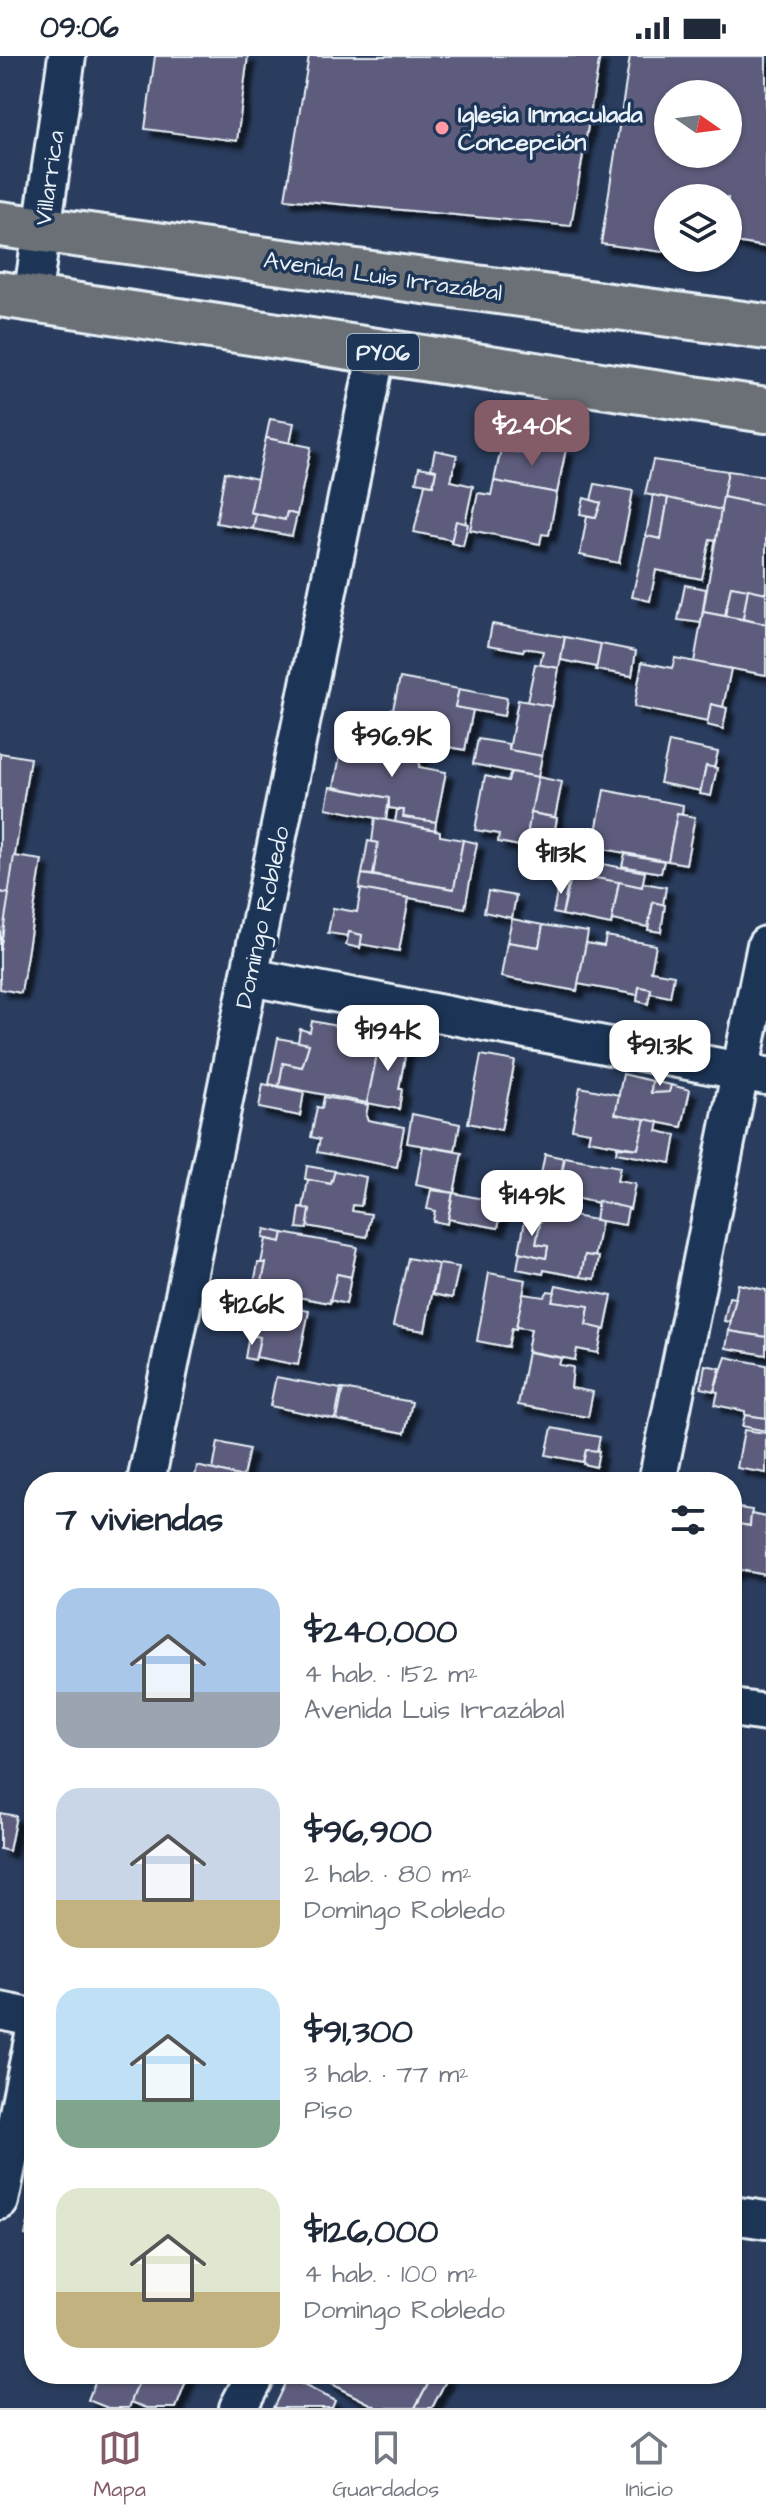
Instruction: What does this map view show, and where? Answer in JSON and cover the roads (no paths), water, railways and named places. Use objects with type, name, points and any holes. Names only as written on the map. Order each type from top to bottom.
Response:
[{"type":"highway","name":"Avenida Luis Irrazábal","points":[[21,227],[766,327]]},
{"type":"highway","name":"PY06","points":[[16,297],[766,410]]},
{"type":"street","name":"Villarrica","points":[[16,297],[21,227],[67,56]]},
{"type":"street","name":"Domingo Robledo","points":[[148,1472],[377,351]]},
{"type":"street","points":[[659,1472],[754,1074],[766,945]]},
{"type":"street","points":[[250,977],[754,1074]]},
{"type":"street","points":[[742,1709],[766,1713]]},
{"type":"street","points":[[0,2011],[24,2016]]},
{"type":"street","points":[[0,2201],[24,2084]]},
{"type":"street","points":[[742,2216],[766,2220]]},
{"type":"street","points":[[238,2408],[251,2384]]},
{"type":"place","name":"Iglesia Inmaculada Concepción","points":[[442,128]]}]
